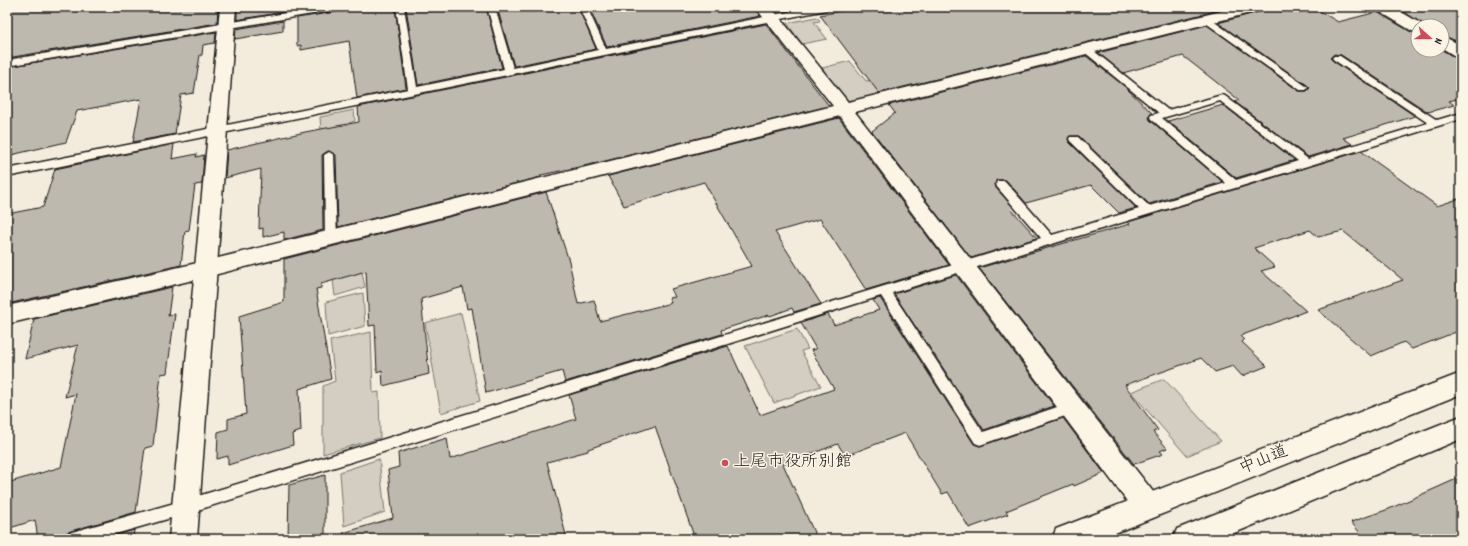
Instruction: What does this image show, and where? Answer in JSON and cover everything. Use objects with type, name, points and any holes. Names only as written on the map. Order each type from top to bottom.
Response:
[{"type":"main road","points":[[7,314],[206,270],[844,109],[1257,7]]},
{"type":"main road","points":[[1382,7],[1410,23]]},
{"type":"main road","points":[[768,13],[844,109],[1148,507]]},
{"type":"main road","points":[[183,539],[219,130],[227,16]]},
{"type":"main road","points":[[1450,46],[1461,52]]},
{"type":"main road","name":"中山道","points":[[1066,539],[1461,383]]},
{"type":"main road","points":[[1187,539],[1461,427]]},
{"type":"lane","points":[[7,63],[227,16],[336,7]]},
{"type":"lane","points":[[400,7],[413,91]]},
{"type":"lane","points":[[491,7],[509,71]]},
{"type":"lane","points":[[583,7],[603,52]]},
{"type":"lane","points":[[7,173],[603,52],[768,13],[826,7]]},
{"type":"lane","points":[[1206,19],[1303,88]]},
{"type":"lane","points":[[1086,49],[1165,113]]},
{"type":"lane","points":[[1337,58],[1435,123]]},
{"type":"lane","points":[[1235,185],[1155,117],[1222,98],[1306,162]]},
{"type":"lane","points":[[72,539],[185,506],[964,266],[1148,212],[1306,162],[1461,116]]},
{"type":"lane","points":[[1074,139],[1148,212]]},
{"type":"lane","points":[[329,155],[331,238]]},
{"type":"lane","points":[[1001,184],[1050,241]]},
{"type":"lane","points":[[884,291],[980,439],[1072,408]]},
{"type":"shaded area","points":[[817,17],[820,21],[814,22],[827,39],[802,44],[787,23]]},
{"type":"shaded area","points":[[850,61],[866,81],[877,79],[888,92],[847,102],[822,68]]},
{"type":"shaded area","points":[[354,110],[355,121],[349,123],[350,140],[322,146],[320,117]]},
{"type":"shaded area","points":[[356,242],[365,287],[335,296],[329,249]]},
{"type":"shaded area","points":[[363,293],[365,326],[328,336],[326,302]]},
{"type":"shaded area","points":[[461,313],[480,401],[441,413],[425,323]]},
{"type":"shaded area","points":[[797,329],[808,349],[801,351],[821,386],[774,403],[745,346]]},
{"type":"shaded area","points":[[371,332],[373,393],[379,392],[380,438],[323,454],[323,386],[335,381],[330,341]]},
{"type":"shaded area","points":[[1164,379],[1221,441],[1187,456],[1131,392]]},
{"type":"shaded area","points":[[379,459],[385,512],[344,526],[340,472]]},
{"type":"building","points":[[11,7],[218,7],[217,23],[7,58],[7,19]]},
{"type":"building","points":[[237,7],[283,7],[283,12],[237,20]]},
{"type":"building","points":[[368,7],[395,7],[406,88],[357,98],[349,41],[301,50],[301,45],[297,46],[297,18]]},
{"type":"building","points":[[406,7],[486,7],[502,68],[418,85]]},
{"type":"building","points":[[497,7],[578,7],[596,49],[514,66]]},
{"type":"building","points":[[589,7],[754,7],[760,16],[607,47]]},
{"type":"building","points":[[862,7],[1232,7],[879,93],[820,15]]},
{"type":"building","points":[[1266,7],[1313,7],[1338,22],[1377,12],[1410,31],[1410,58],[1450,58],[1450,55],[1461,58],[1461,98],[1449,101],[1454,105],[1428,112],[1341,55],[1334,54],[1330,58],[1333,61],[1415,116],[1343,138],[1352,144],[1308,157],[1235,102],[1239,100],[1183,56],[1123,73],[1098,53],[1207,25],[1299,91],[1307,91],[1310,88],[1307,85],[1218,23],[1262,11]]},
{"type":"building","points":[[1396,7],[1461,7],[1461,43],[1450,38],[1450,18],[1413,18]]},
{"type":"building","points":[[283,21],[283,31],[235,39],[236,29]]},
{"type":"building","points":[[766,24],[829,106],[593,164],[541,175],[541,177],[338,227],[336,155],[328,151],[322,155],[323,230],[284,240],[284,232],[263,237],[263,228],[259,229],[261,169],[225,178],[227,150],[305,132],[359,122],[358,107]]},
{"type":"building","points":[[216,32],[215,43],[203,45],[194,93],[181,95],[175,134],[133,142],[141,99],[77,111],[66,142],[7,156],[7,67]]},
{"type":"building","points":[[1086,56],[1123,85],[1152,113],[1149,116],[1150,120],[1223,182],[1149,204],[1079,136],[1070,136],[1068,138],[1069,142],[1136,208],[1119,213],[1091,185],[1026,203],[1006,180],[997,180],[995,184],[996,188],[1013,207],[1011,209],[1037,238],[971,258],[872,131],[895,113],[889,105]]},
{"type":"building","points":[[1223,105],[1295,160],[1236,178],[1168,121]]},
{"type":"building","points":[[839,118],[949,265],[866,290],[820,219],[775,232],[821,304],[794,312],[792,308],[770,316],[769,315],[721,330],[722,334],[565,382],[562,371],[486,393],[472,308],[467,309],[463,287],[421,299],[429,374],[383,386],[382,370],[377,372],[375,325],[369,326],[366,271],[321,284],[321,288],[316,289],[331,379],[299,389],[301,431],[292,434],[293,445],[228,465],[228,456],[217,459],[218,432],[228,429],[228,419],[246,414],[239,316],[284,302],[284,259],[546,192],[569,261],[578,304],[594,300],[600,321],[671,303],[669,298],[675,297],[671,289],[752,266],[704,182],[624,206],[608,176]]},
{"type":"building","points":[[174,144],[172,159],[197,154],[196,157],[204,155],[202,184],[195,185],[189,230],[185,231],[181,265],[7,304],[7,214],[43,207],[55,169]]},
{"type":"building","points":[[1361,151],[1437,206],[1461,198],[1461,330],[1412,349],[1404,342],[1371,356],[1318,310],[1403,280],[1343,231],[1318,237],[1310,230],[1254,248],[1275,267],[1261,271],[1306,311],[1240,336],[1244,340],[1242,342],[1267,366],[1242,376],[1233,366],[1215,372],[1201,358],[1125,385],[1158,430],[1153,432],[1167,448],[1160,451],[1163,454],[1134,464],[979,268],[1130,224],[1128,222]]},
{"type":"building","points":[[956,275],[1054,406],[984,430],[894,294]]},
{"type":"building","points":[[172,287],[168,316],[175,314],[167,373],[161,374],[153,446],[145,448],[136,512],[71,531],[66,533],[63,539],[38,539],[35,520],[7,529],[7,483],[61,467],[76,394],[65,397],[78,345],[25,359],[34,319]]},
{"type":"building","points":[[880,298],[974,444],[980,446],[1063,418],[1104,473],[1074,486],[1073,484],[1006,511],[1008,514],[969,528],[948,492],[942,494],[905,433],[845,456],[838,444],[783,464],[817,539],[695,539],[655,426],[588,449],[588,451],[547,462],[567,539],[344,539],[343,533],[393,518],[388,470],[399,467],[398,453],[447,438],[450,459],[576,419],[569,395],[728,346],[760,415],[834,389],[811,350],[816,349],[801,323],[828,314],[834,325],[879,310],[873,300]]},
{"type":"building","points":[[325,475],[325,539],[288,539],[289,485]]},
{"type":"building","points":[[1461,477],[1461,539],[1365,539],[1351,522],[1389,509]]},
{"type":"building","points":[[134,530],[133,539],[103,539]]},
{"type":"place","name":"上尾市役所別館","points":[[725,463]]}]
